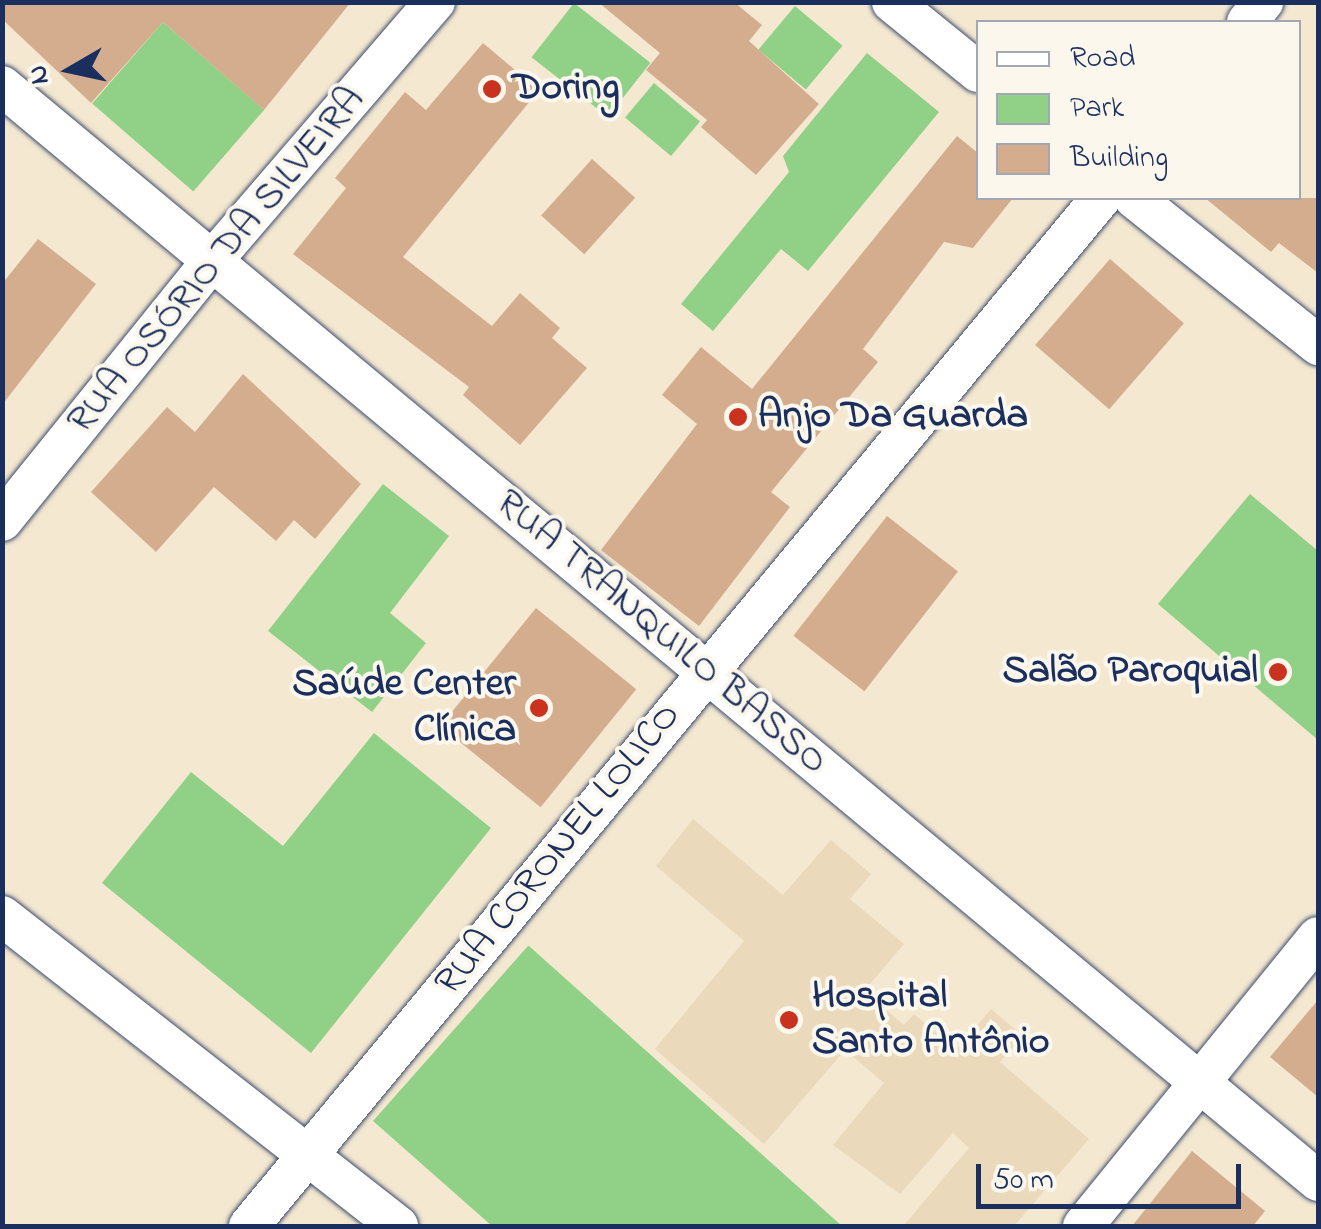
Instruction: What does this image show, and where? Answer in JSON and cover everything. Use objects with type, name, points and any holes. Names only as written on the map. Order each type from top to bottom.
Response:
[{"type":"street","name":"RUA OSÓRIO DA SILVEIRA","points":[[2,522],[212,261],[435,2]]},
{"type":"street","points":[[892,2],[976,70]]},
{"type":"street","name":"RUA TRANQUILO BASSO","points":[[2,86],[1318,1182]]},
{"type":"street","name":"RUA CORONEL LOLICO","points":[[248,1226],[1098,200]]},
{"type":"street","points":[[1137,200],[1318,345]]},
{"type":"street","points":[[2,916],[398,1226]]},
{"type":"street","points":[[1083,1226],[1318,937]]},
{"type":"shaded area","name":"Hospital Santo Antônio","points":[[693,819],[783,895],[831,840],[871,874],[850,899],[904,944],[864,991],[904,1025],[914,1014],[956,1050],[991,1009],[1023,1036],[1000,1062],[1089,1139],[1014,1226],[905,1224],[969,1148],[953,1133],[900,1194],[833,1145],[884,1083],[845,1050],[764,1144],[655,1049],[744,941],[656,866]]},
{"type":"green space","points":[[574,3],[650,63],[608,117],[532,57]]},
{"type":"green space","points":[[795,6],[842,46],[806,90],[758,50]]},
{"type":"green space","points":[[163,22],[264,110],[193,191],[92,104]]},
{"type":"green space","points":[[867,53],[939,112],[808,271],[781,249],[713,331],[681,304],[789,172],[783,156]]},
{"type":"green space","points":[[654,83],[700,122],[671,156],[625,117]]},
{"type":"green space","points":[[383,484],[449,536],[390,613],[426,643],[372,712],[268,631]]},
{"type":"green space","name":"Salão Paroquial","points":[[1250,494],[1318,551],[1318,740],[1158,604]]},
{"type":"green space","points":[[374,733],[491,828],[311,1053],[102,883],[191,772],[283,846]]},
{"type":"green space","points":[[528,946],[842,1226],[492,1226],[373,1121]]},
{"type":"building","points":[[2,2],[351,2],[264,110],[163,22],[91,103],[2,19]]},
{"type":"building","points":[[598,2],[734,2],[762,25],[749,41],[819,104],[756,175],[701,127],[707,120],[646,70],[660,53]]},
{"type":"building","points":[[483,43],[539,90],[403,257],[492,326],[520,293],[560,328],[552,338],[587,368],[520,445],[463,395],[469,387],[293,254],[346,188],[335,178],[405,92],[426,110]]},
{"type":"building","points":[[957,136],[976,151],[976,200],[1011,200],[973,248],[944,242],[863,349],[878,362],[771,492],[790,507],[699,626],[601,550],[697,424],[662,395],[701,347],[752,389]]},
{"type":"building","points":[[592,159],[635,198],[584,254],[541,215]]},
{"type":"building","points":[[1318,198],[1318,273],[1279,243],[1271,252],[1207,200]]},
{"type":"building","points":[[38,239],[96,284],[2,405],[2,284]]},
{"type":"building","points":[[1110,259],[1184,323],[1109,409],[1035,345]]},
{"type":"building","points":[[243,374],[361,484],[315,539],[294,520],[276,541],[214,487],[156,552],[91,492],[167,407],[195,432]]},
{"type":"building","points":[[887,516],[958,571],[864,691],[793,636]]},
{"type":"building","name":"Saúde Center Clínica","points":[[536,608],[636,689],[541,807],[440,726]]},
{"type":"building","points":[[1318,1000],[1318,1097],[1270,1057]]},
{"type":"building","points":[[1192,1151],[1265,1211],[1253,1226],[1132,1226]]},
{"type":"place","name":"Doring","points":[[492,89]]},
{"type":"place","name":"Anjo Da Guarda","points":[[738,417]]},
{"type":"place","name":"Salão Paroquial","points":[[1278,672]]},
{"type":"place","name":"Saúde Center Clínica","points":[[539,708]]},
{"type":"place","name":"Hospital Santo Antônio","points":[[789,1020]]}]
